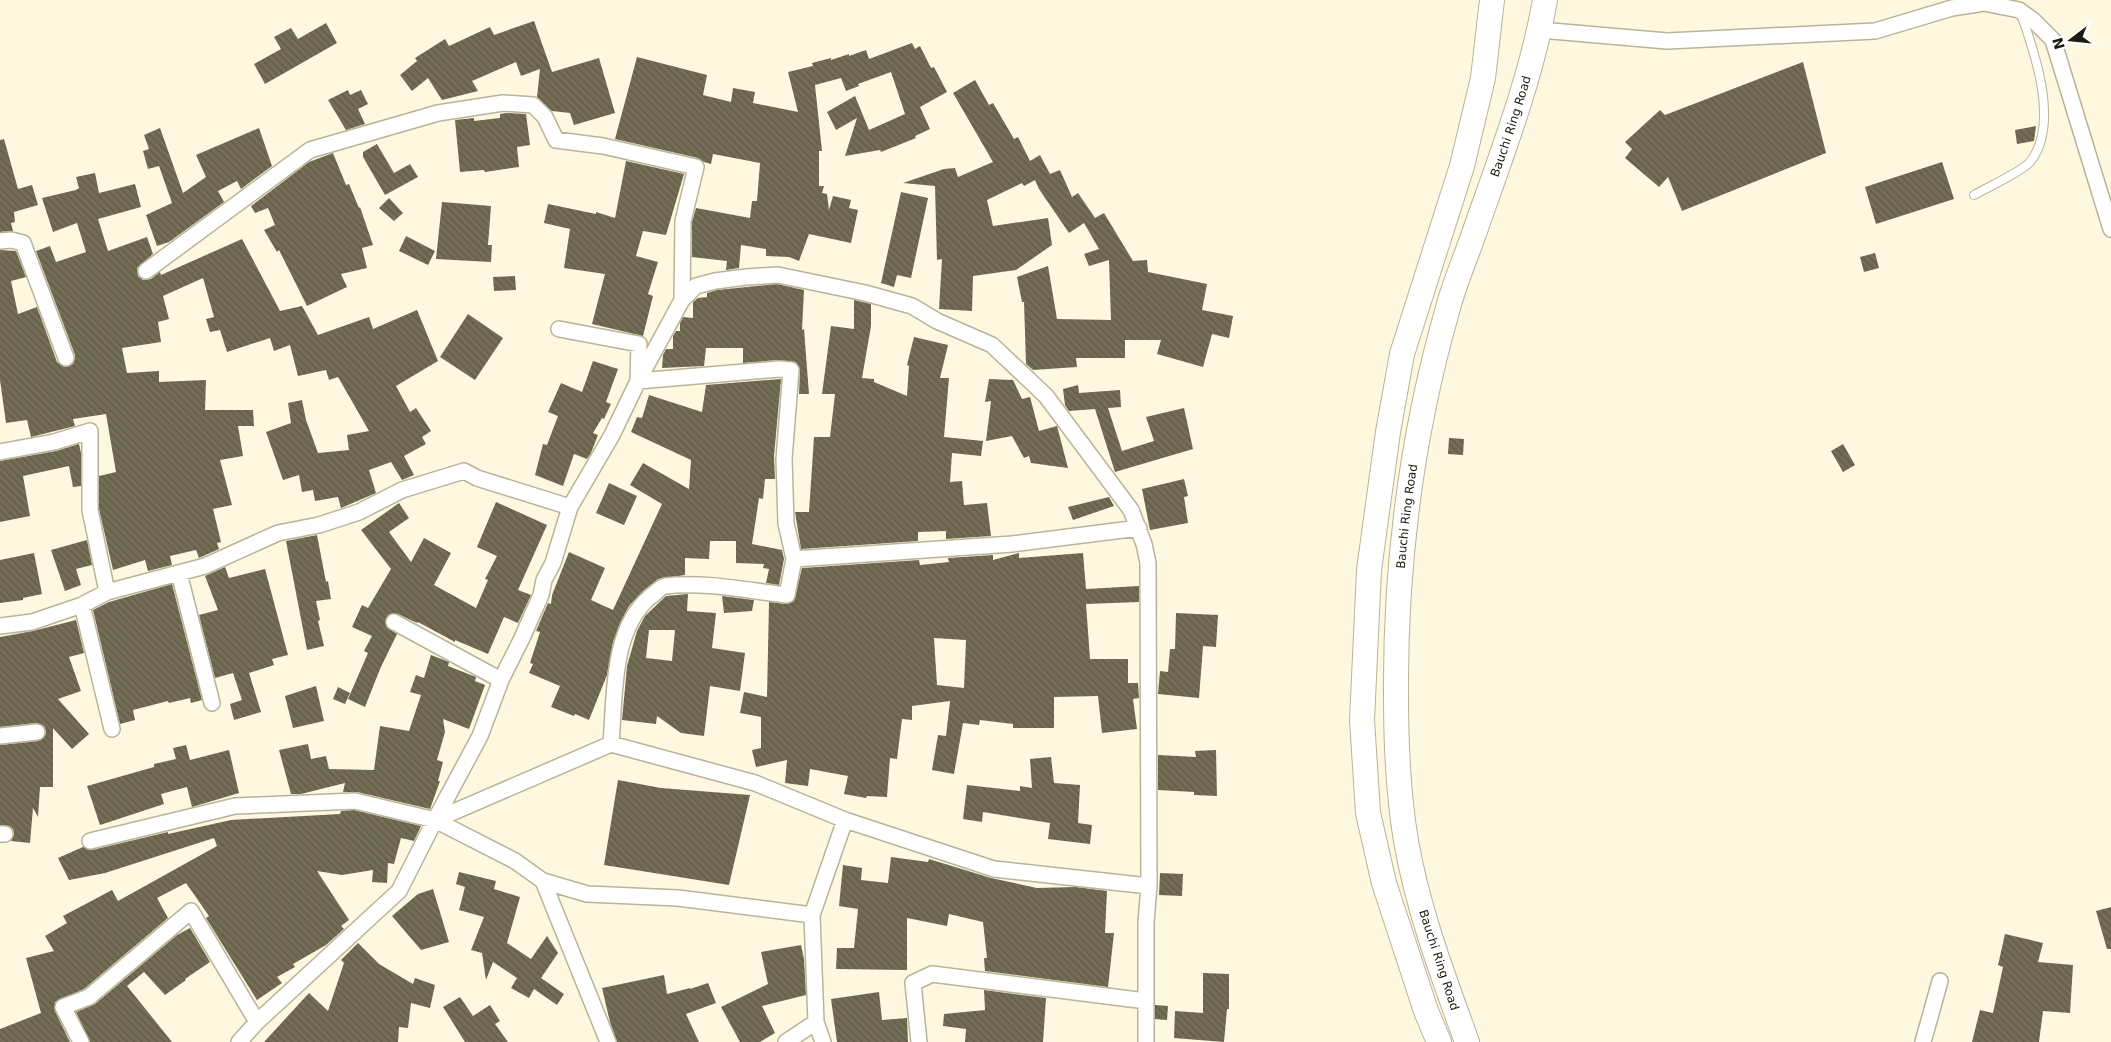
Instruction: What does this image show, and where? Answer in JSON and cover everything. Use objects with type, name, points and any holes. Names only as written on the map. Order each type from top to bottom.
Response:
[{"type":"main road","points":[[1439,1042],[1426,1011],[1384,883],[1368,813],[1362,720],[1369,570],[1388,432],[1402,354],[1462,166],[1483,78],[1492,0]]},
{"type":"main road","name":"Bauchi Ring Road","points":[[1467,1042],[1428,934],[1406,841],[1396,753],[1395,648],[1402,552],[1422,408],[1448,306],[1499,161],[1540,30],[1545,0]]},
{"type":"street","points":[[1540,30],[1667,41],[1874,31],[1952,8],[1984,3],[2019,10],[2034,21],[2053,40],[2111,229]]},
{"type":"street","points":[[146,271],[310,150],[438,113],[503,104],[534,104],[544,117],[556,140],[603,146],[696,167],[683,221],[682,300]]},
{"type":"street","points":[[0,241],[23,242],[66,358]]},
{"type":"street","points":[[239,1042],[257,1022],[399,891],[434,820],[480,736],[501,680],[541,594],[544,580],[553,563],[570,507],[612,435],[638,381],[682,300],[696,286],[715,281],[778,275],[865,292],[912,306],[937,321],[992,345],[1046,396],[1132,510],[1144,544],[1148,563],[1149,886],[1146,922],[1146,1042]]},
{"type":"street","points":[[559,329],[639,344],[638,381]]},
{"type":"street","points":[[611,744],[620,648],[626,628],[641,605],[663,586],[706,586],[787,596],[794,559],[786,523],[784,459],[791,370],[778,369],[638,381]]},
{"type":"street","points":[[0,452],[54,442],[90,431],[90,510],[107,592]]},
{"type":"street","points":[[0,626],[32,622],[82,605],[107,592],[205,566],[278,533],[319,525],[359,512],[402,490],[464,471],[477,478],[570,507]]},
{"type":"street","points":[[794,559],[1012,544],[1138,528]]},
{"type":"street","points":[[179,573],[212,703]]},
{"type":"street","points":[[82,605],[112,729]]},
{"type":"street","points":[[394,622],[501,680]]},
{"type":"street","points":[[0,736],[37,732]]},
{"type":"street","points":[[434,820],[611,744],[755,783],[845,820],[994,869],[1149,886]]},
{"type":"street","points":[[90,841],[235,806],[355,801],[434,820],[515,861],[542,881],[588,894],[678,898],[812,915]]},
{"type":"street","points":[[823,1042],[816,1022],[812,915],[845,820]]},
{"type":"street","points":[[542,881],[608,1042]]},
{"type":"street","points":[[81,1042],[63,1007],[89,997],[191,911],[257,1022]]},
{"type":"street","points":[[919,1042],[913,983],[932,974],[1146,1001]]},
{"type":"street","points":[[1923,1042],[1940,981]]},
{"type":"street","points":[[786,1042],[816,1022]]},
{"type":"lane","points":[[1974,195],[2029,164],[2041,139],[2043,123],[2040,70],[2019,10]]},
{"type":"building","points":[[534,21],[552,72],[599,58],[615,113],[574,125],[570,113],[552,111],[537,97],[540,69],[521,76],[516,62],[472,81],[478,91],[442,100],[428,78],[412,91],[400,75],[417,61],[415,58],[445,39],[449,46],[490,27],[494,35]]},
{"type":"building","points":[[326,23],[337,43],[265,84],[254,64],[281,49],[274,37],[291,28],[298,39]]},
{"type":"building","points":[[912,43],[915,49],[920,46],[931,68],[934,67],[947,92],[920,107],[930,129],[915,136],[916,138],[881,152],[880,150],[845,156],[857,118],[836,130],[827,112],[855,96],[869,130],[905,114],[891,72],[858,84],[859,86],[846,91],[841,78],[815,85],[822,151],[819,151],[819,186],[824,186],[822,193],[827,194],[829,210],[833,196],[851,200],[849,208],[858,210],[851,243],[809,234],[799,261],[789,257],[766,256],[766,249],[741,245],[739,268],[726,270],[727,261],[692,257],[692,222],[696,208],[750,218],[752,201],[757,201],[760,163],[713,154],[711,164],[698,158],[615,139],[637,57],[707,75],[703,95],[731,102],[733,88],[755,92],[753,103],[798,112],[788,72],[813,66],[812,63],[831,58],[831,60],[849,54],[849,56],[866,50],[869,59]]},
{"type":"building","points":[[1803,62],[1826,153],[1682,211],[1668,177],[1659,187],[1625,158],[1632,149],[1625,142],[1660,110],[1665,115]]},
{"type":"building","points":[[975,80],[989,105],[993,103],[1014,139],[1018,137],[1030,161],[1040,155],[1050,174],[1060,170],[1072,197],[1078,193],[1095,218],[1104,213],[1133,261],[1147,260],[1148,272],[1207,284],[1202,310],[1233,316],[1229,338],[1212,334],[1203,367],[1157,354],[1161,340],[1125,340],[1125,358],[1076,358],[1077,367],[1033,370],[1026,364],[1024,302],[1022,302],[1017,277],[1048,266],[1057,319],[1111,320],[1109,260],[1089,266],[1084,254],[1099,249],[1084,223],[1069,233],[1035,180],[1024,186],[1022,183],[987,200],[993,226],[1048,218],[1052,245],[1016,270],[973,276],[972,311],[939,309],[942,259],[937,260],[935,186],[903,183],[944,169],[955,168],[958,177],[993,162],[953,93]]},
{"type":"building","points":[[348,90],[350,95],[361,90],[368,104],[358,109],[365,124],[346,130],[328,100]]},
{"type":"building","points":[[500,114],[526,114],[530,145],[517,147],[519,167],[485,172],[484,170],[460,172],[455,120],[474,118],[474,121],[500,118]]},
{"type":"building","points":[[2036,126],[2034,141],[2017,144],[2015,130]]},
{"type":"building","points":[[160,128],[183,193],[206,177],[196,155],[259,128],[272,166],[241,189],[237,181],[218,191],[224,202],[169,242],[157,246],[146,215],[172,203],[159,166],[148,169],[143,151],[149,149],[144,135]]},
{"type":"building","points":[[4,139],[18,189],[32,185],[38,205],[14,212],[15,222],[11,223],[13,231],[0,232],[0,140]]},
{"type":"building","points":[[377,144],[394,173],[410,164],[418,177],[385,195],[363,157],[363,152]]},
{"type":"building","points":[[333,153],[346,185],[349,184],[360,207],[373,245],[362,248],[367,268],[341,274],[347,287],[307,306],[279,250],[277,252],[264,230],[275,225],[268,208],[255,213],[251,206],[309,162]]},
{"type":"building","points":[[626,161],[684,174],[666,235],[643,231],[636,256],[658,262],[648,294],[653,296],[643,336],[592,324],[605,274],[564,268],[570,229],[544,223],[548,204],[596,214],[596,212],[615,218]]},
{"type":"building","points":[[1942,162],[1954,199],[1876,224],[1865,187]]},
{"type":"building","points":[[95,173],[99,193],[135,184],[141,207],[98,219],[108,251],[147,237],[153,254],[137,268],[138,276],[143,280],[151,279],[160,272],[161,275],[242,239],[280,311],[302,306],[318,335],[369,317],[373,329],[417,310],[438,361],[396,386],[410,412],[416,408],[431,431],[422,437],[426,444],[404,456],[414,475],[402,480],[391,462],[369,470],[376,493],[341,508],[338,497],[315,501],[313,490],[302,492],[299,475],[283,480],[266,432],[291,423],[288,403],[302,400],[306,420],[318,453],[349,450],[347,435],[369,431],[338,377],[329,380],[326,370],[298,376],[290,345],[274,351],[270,338],[227,352],[220,330],[210,332],[206,319],[214,317],[203,278],[163,296],[169,319],[158,322],[161,342],[122,348],[127,373],[159,371],[159,382],[206,380],[205,410],[253,410],[254,426],[238,426],[243,456],[220,460],[232,505],[213,509],[221,542],[217,543],[219,549],[199,558],[196,550],[170,556],[172,565],[148,571],[145,560],[113,570],[99,509],[99,476],[116,472],[106,414],[73,419],[75,426],[31,437],[27,420],[6,423],[0,380],[0,250],[16,251],[26,277],[11,281],[18,314],[37,307],[57,362],[65,367],[73,364],[75,355],[36,251],[50,246],[56,262],[86,252],[77,223],[53,232],[42,198],[76,190],[79,188],[76,177]]},
{"type":"building","points":[[901,192],[928,198],[911,278],[897,275],[894,287],[881,283]]},
{"type":"building","points":[[389,198],[403,213],[394,221],[379,208]]},
{"type":"building","points":[[442,202],[491,206],[488,245],[492,245],[491,262],[436,259]]},
{"type":"building","points":[[406,236],[435,251],[428,265],[399,251]]},
{"type":"building","points":[[1875,253],[1879,268],[1864,272],[1860,257]]},
{"type":"building","points":[[515,276],[516,290],[494,291],[493,277]]},
{"type":"building","points":[[777,284],[804,290],[802,330],[804,329],[809,394],[799,394],[800,370],[796,362],[778,360],[743,363],[743,348],[706,348],[704,366],[662,368],[663,355],[666,349],[673,349],[673,336],[676,331],[680,331],[680,323],[683,317],[693,318],[693,302],[698,298],[707,297],[707,293],[717,290]]},
{"type":"building","points":[[854,300],[871,304],[871,326],[862,378],[874,379],[874,382],[907,396],[909,366],[907,365],[914,337],[948,345],[940,378],[949,378],[944,437],[983,441],[981,456],[952,453],[950,482],[962,481],[964,505],[987,503],[991,536],[946,539],[946,531],[918,532],[918,541],[801,549],[795,512],[809,512],[814,437],[830,437],[835,394],[822,394],[831,326],[854,329]]},
{"type":"building","points":[[468,314],[503,338],[475,380],[440,357]]},
{"type":"building","points":[[593,361],[618,369],[606,402],[611,404],[604,419],[602,418],[593,433],[598,435],[591,453],[587,459],[574,454],[563,486],[535,475],[543,444],[547,445],[558,416],[548,412],[561,383],[582,392]]},
{"type":"building","points":[[781,379],[774,456],[775,479],[765,479],[763,499],[759,498],[752,544],[782,550],[784,559],[779,585],[766,583],[769,569],[763,568],[764,564],[736,563],[736,541],[710,541],[709,559],[685,558],[685,575],[658,579],[629,606],[613,642],[607,675],[589,720],[551,707],[560,686],[529,673],[533,664],[530,663],[540,632],[536,631],[548,603],[551,604],[552,595],[569,552],[605,568],[591,600],[613,610],[662,504],[630,485],[643,463],[689,489],[691,460],[631,432],[637,417],[642,418],[649,395],[702,412],[706,385]]},
{"type":"building","points":[[989,379],[1013,380],[1022,399],[1030,397],[1039,431],[1057,426],[1068,468],[1031,463],[1029,456],[1024,458],[1012,436],[986,441],[991,401],[985,402]]},
{"type":"building","points":[[1078,385],[1079,393],[1120,390],[1121,407],[1108,408],[1122,451],[1154,441],[1146,417],[1184,408],[1193,449],[1115,472],[1095,409],[1069,411],[1065,405],[1063,389]]},
{"type":"building","points":[[1449,438],[1464,439],[1463,455],[1448,454]]},
{"type":"building","points":[[79,444],[81,453],[81,486],[73,487],[69,466],[23,476],[30,516],[0,522],[0,461],[56,451]]},
{"type":"building","points":[[1843,444],[1855,465],[1843,472],[1831,451]]},
{"type":"building","points":[[1184,479],[1188,496],[1184,497],[1188,523],[1150,530],[1142,489]]},
{"type":"building","points":[[609,483],[637,496],[624,525],[596,513]]},
{"type":"building","points":[[1109,497],[1114,506],[1073,520],[1068,507]]},
{"type":"building","points":[[496,502],[547,525],[518,590],[531,595],[518,623],[504,617],[488,654],[455,640],[455,642],[418,622],[398,614],[390,614],[386,618],[386,626],[397,634],[380,669],[365,707],[348,699],[368,653],[364,651],[372,636],[352,627],[362,605],[368,608],[391,569],[361,530],[399,503],[409,518],[389,532],[411,562],[424,538],[451,553],[434,585],[476,608],[488,580],[485,579],[497,556],[477,547]]},
{"type":"building","points":[[317,535],[331,599],[316,601],[320,620],[318,621],[324,646],[307,650],[286,541]]},
{"type":"building","points":[[87,540],[92,565],[76,569],[81,585],[65,591],[51,550]]},
{"type":"building","points":[[34,553],[42,594],[23,598],[23,600],[0,603],[0,560]]},
{"type":"building","points":[[1019,553],[1019,558],[1083,553],[1086,589],[1139,586],[1139,602],[1086,604],[1090,659],[1128,659],[1128,683],[1138,683],[1139,698],[1133,699],[1137,729],[1102,733],[1098,696],[1054,697],[1054,728],[1013,728],[1013,724],[980,720],[979,725],[963,723],[954,774],[932,770],[938,735],[946,736],[950,701],[912,706],[912,720],[902,719],[897,759],[890,758],[887,797],[867,796],[866,798],[844,794],[848,776],[810,769],[808,786],[785,783],[787,760],[756,767],[752,750],[761,748],[761,717],[740,713],[744,692],[767,697],[769,602],[786,604],[794,601],[802,568],[919,560],[920,565],[949,562],[948,558],[993,555],[993,560]],"holes":[[[934,638],[966,640],[964,688],[937,685]]]},
{"type":"building","points":[[225,567],[229,578],[265,569],[288,655],[272,659],[274,665],[249,673],[261,712],[234,720],[230,704],[242,700],[233,673],[215,678],[199,615],[218,610],[205,576]]},
{"type":"building","points":[[172,584],[202,700],[191,703],[190,698],[169,703],[168,701],[133,710],[135,720],[120,724],[93,610],[109,602]]},
{"type":"building","points":[[688,594],[687,611],[716,613],[712,648],[745,653],[740,691],[710,686],[704,736],[681,733],[657,716],[656,724],[622,720],[627,666],[637,631],[645,616],[666,596]],"holes":[[[649,630],[675,630],[672,661],[646,658]]]},
{"type":"building","points":[[722,596],[754,600],[752,611],[724,613]]},
{"type":"building","points":[[1176,613],[1218,615],[1216,647],[1203,646],[1199,698],[1158,694],[1160,671],[1168,672],[1170,649],[1175,649]]},
{"type":"building","points":[[76,620],[84,653],[69,657],[81,691],[58,699],[89,734],[72,749],[53,728],[53,787],[40,787],[38,817],[33,808],[30,843],[11,841],[14,834],[13,829],[9,826],[0,825],[0,745],[38,741],[45,736],[46,731],[44,726],[36,723],[0,727],[0,637]]},
{"type":"building","points":[[431,655],[449,662],[448,666],[476,677],[475,681],[485,685],[469,729],[443,719],[445,732],[437,760],[443,762],[438,781],[440,781],[430,809],[357,792],[343,792],[345,783],[301,794],[291,794],[279,750],[308,744],[311,759],[326,756],[329,769],[374,770],[380,726],[409,731],[421,695],[410,692],[416,675],[424,678]]},
{"type":"building","points":[[316,686],[324,721],[293,728],[285,696]]},
{"type":"building","points":[[338,687],[350,693],[345,704],[333,699]]},
{"type":"building","points":[[186,745],[190,760],[229,750],[239,793],[192,807],[187,787],[161,794],[164,804],[100,825],[87,786],[154,767],[154,764],[176,759],[173,748]]},
{"type":"building","points":[[1216,750],[1217,796],[1194,795],[1194,792],[1158,790],[1158,755],[1196,757],[1195,751]]},
{"type":"building","points":[[1051,757],[1054,783],[1080,785],[1078,823],[1092,825],[1090,844],[1048,839],[1050,823],[983,812],[982,822],[963,819],[967,785],[1020,791],[1020,786],[1032,788],[1030,759]]},
{"type":"building","points":[[618,780],[661,788],[750,795],[729,885],[604,865]]},
{"type":"building","points":[[354,810],[421,826],[414,841],[401,838],[394,864],[388,863],[387,883],[372,882],[373,870],[342,875],[317,871],[349,920],[341,926],[344,929],[326,945],[293,964],[295,967],[277,977],[282,983],[257,1000],[206,918],[209,916],[186,883],[157,898],[168,918],[84,989],[55,1002],[55,1011],[70,1042],[0,1042],[0,1029],[41,1013],[26,958],[54,951],[45,936],[67,923],[63,916],[112,890],[118,901],[217,846],[214,838],[105,873],[69,880],[58,858],[83,847],[92,850],[168,832],[168,834],[231,820],[340,814],[341,811]]},
{"type":"building","points":[[891,857],[928,862],[929,859],[991,878],[1037,888],[1076,887],[1107,891],[1105,933],[1114,933],[1108,987],[985,971],[984,958],[987,958],[983,922],[949,914],[947,926],[907,918],[907,970],[836,969],[837,948],[854,948],[858,909],[839,906],[843,865],[862,868],[861,880],[888,883]]},
{"type":"building","points":[[459,872],[496,881],[494,889],[520,897],[507,943],[531,959],[547,936],[558,953],[541,978],[564,994],[557,1005],[534,989],[529,998],[511,988],[517,978],[493,962],[486,980],[482,953],[471,950],[484,917],[459,910],[465,887],[456,884]]},
{"type":"building","points":[[1160,873],[1183,874],[1182,896],[1159,895]]},
{"type":"building","points":[[433,889],[449,942],[421,950],[392,916],[418,894]]},
{"type":"building","points":[[2111,907],[2111,949],[2107,949],[2096,911]]},
{"type":"building","points":[[190,928],[210,962],[165,995],[144,972],[127,986],[172,1042],[90,1042],[76,1012],[95,1004],[177,935]]},
{"type":"building","points":[[2005,934],[2043,943],[2038,962],[2073,965],[2070,1013],[2043,1011],[2039,1042],[1972,1042],[1980,1010],[1993,1013],[2003,967],[1998,965]]},
{"type":"building","points":[[358,943],[379,964],[413,984],[415,978],[435,985],[430,1008],[411,1003],[408,1028],[399,1027],[398,1042],[264,1042],[309,993],[328,1011],[344,963],[341,960]]},
{"type":"building","points":[[801,945],[804,959],[806,995],[762,1006],[775,1033],[760,1042],[740,1042],[721,1007],[768,984],[761,952]]},
{"type":"building","points":[[1203,973],[1229,974],[1229,1009],[1227,1009],[1224,1042],[1174,1038],[1175,1011],[1203,1013]]},
{"type":"building","points":[[664,975],[667,994],[708,983],[716,1003],[686,1014],[699,1042],[617,1042],[602,988]]},
{"type":"building","points":[[984,990],[1046,998],[1043,1042],[965,1042],[966,1029],[943,1026],[944,1014],[985,1010]]},
{"type":"building","points":[[879,992],[882,1020],[907,1018],[908,1042],[837,1042],[831,999]]},
{"type":"building","points":[[460,997],[473,1016],[490,1005],[500,1021],[495,1024],[508,1042],[465,1042],[443,1007]]},
{"type":"building","points":[[1155,1005],[1168,1006],[1167,1020],[1155,1019]]}]
